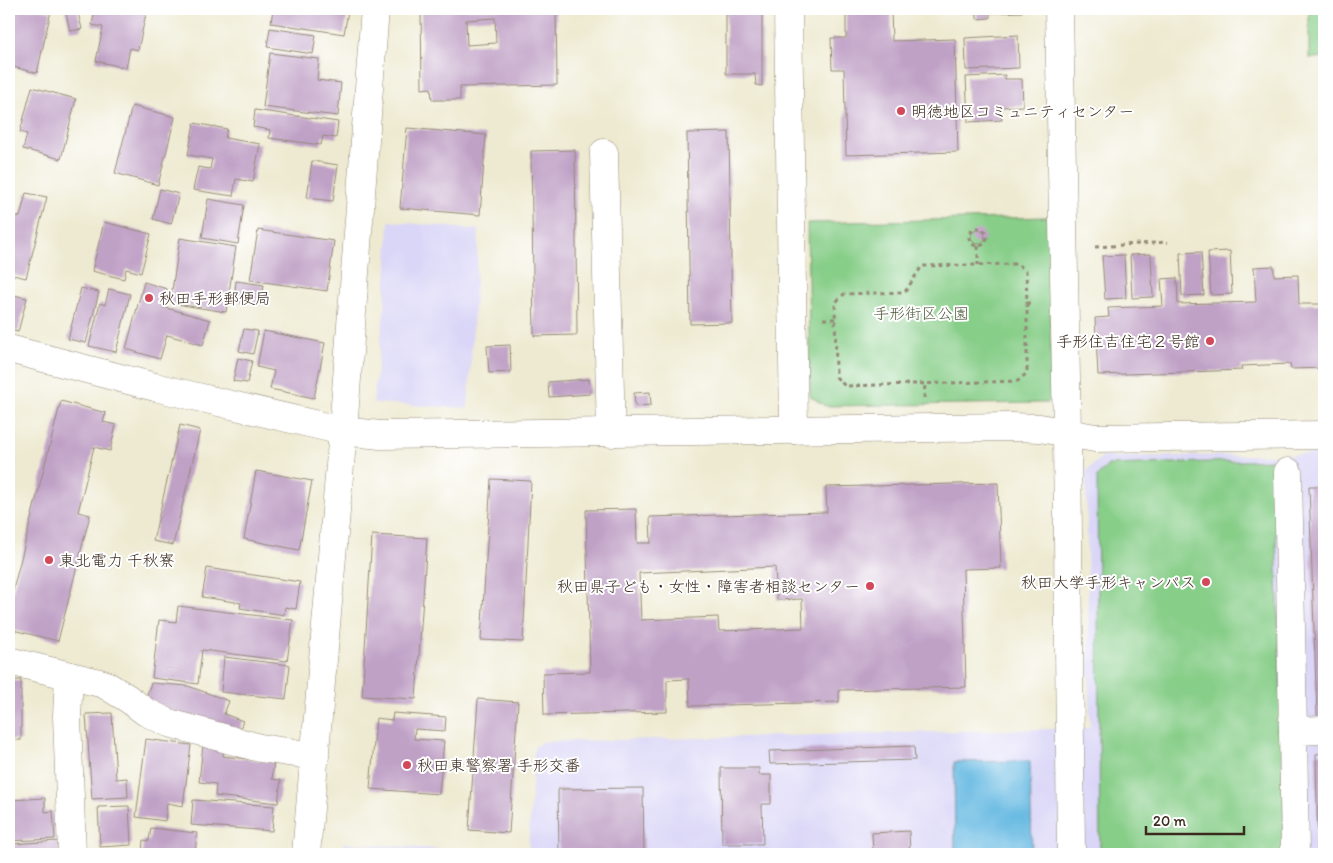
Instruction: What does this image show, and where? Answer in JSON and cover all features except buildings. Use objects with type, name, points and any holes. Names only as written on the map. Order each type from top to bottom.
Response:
[{"type":"street","points":[[306,854],[343,431],[375,9]]},
{"type":"street","points":[[788,9],[794,430]]},
{"type":"street","points":[[1059,9],[1067,433],[1071,854]]},
{"type":"street","points":[[604,153],[611,433]]},
{"type":"street","points":[[9,349],[155,387],[343,431],[380,435],[1012,427],[1040,428],[1095,438],[1324,435]]},
{"type":"street","points":[[1288,472],[1295,854]]},
{"type":"street","points":[[9,661],[104,684],[128,698],[146,712],[169,723],[260,748],[315,756]]},
{"type":"street","points":[[69,676],[67,716],[72,854]]},
{"type":"street","points":[[1293,731],[1324,730]]},
{"type":"path","points":[[980,227],[985,230],[988,236],[984,244],[978,246],[971,243],[969,237],[970,231],[980,227]]},
{"type":"path","points":[[1095,247],[1168,242]]},
{"type":"path","points":[[978,246],[978,265]]},
{"type":"path","points":[[1017,264],[1026,271],[1027,303],[1027,373],[1018,381],[845,386],[836,377],[835,303],[844,294],[905,292],[922,266],[1017,264]]},
{"type":"path","points":[[1027,303],[1064,303]]},
{"type":"shaded area","points":[[389,221],[479,230],[468,408],[373,403],[385,305]]},
{"type":"shaded area","name":"秋田大学手形キャンパス","points":[[1324,454],[1324,854],[528,854],[534,748],[541,742],[1090,728],[1086,471],[1102,457]]},
{"type":"shaded area","points":[[343,843],[518,854],[343,854]]},
{"type":"green space","points":[[1309,9],[1324,9],[1324,58],[1309,58]]},
{"type":"green space","name":"手形街区公園","points":[[1048,217],[1052,396],[1047,403],[825,406],[810,396],[807,223]]},
{"type":"green space","points":[[1274,460],[1285,854],[1100,854],[1097,477],[1108,465]]},
{"type":"water","points":[[1030,761],[1032,854],[955,854],[954,762]]},
{"type":"place","name":"明徳地区コミュニティセンター","points":[[901,111]]},
{"type":"place","name":"秋田手形郵便局","points":[[149,298]]},
{"type":"place","name":"手形住吉住宅２号館","points":[[1210,341]]},
{"type":"place","name":"東北電力 千秋寮","points":[[49,560]]},
{"type":"place","name":"秋田大学手形キャンパス","points":[[1206,582]]},
{"type":"place","name":"秋田県子ども・女性・障害者相談センター","points":[[870,586]]},
{"type":"place","name":"秋田東警察署 手形交番","points":[[407,765]]}]
